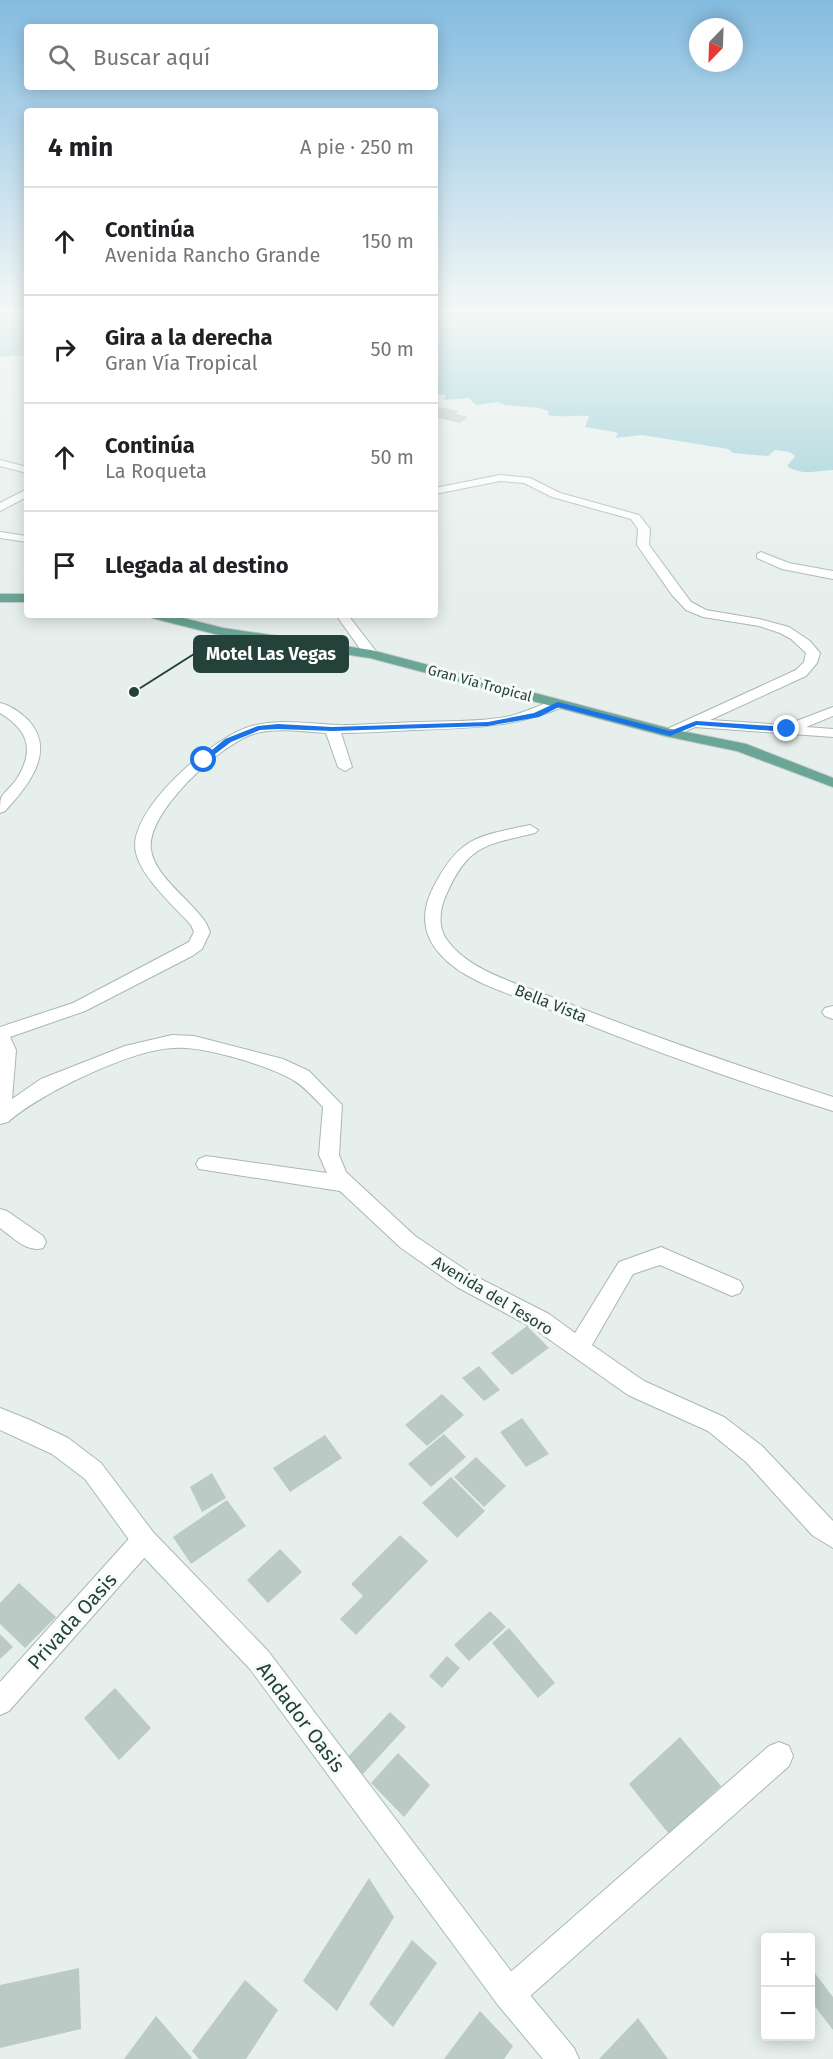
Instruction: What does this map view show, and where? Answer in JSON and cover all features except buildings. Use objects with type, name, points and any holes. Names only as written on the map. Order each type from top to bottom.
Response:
[{"type":"main road","points":[[0,598],[24,598]]},
{"type":"main road","name":"Gran Vía Tropical","points":[[168,618],[223,632],[371,654],[670,733],[741,747],[833,783]]},
{"type":"street","points":[[0,464],[24,469]]},
{"type":"street","points":[[438,490],[500,478],[516,478],[556,495],[634,517],[644,529],[643,545],[686,605],[708,614],[780,629],[797,636],[808,645],[813,653],[810,663],[801,673],[670,733]]},
{"type":"street","points":[[0,508],[24,494]]},
{"type":"street","points":[[0,535],[24,538]]},
{"type":"street","points":[[761,556],[786,566],[833,575]]},
{"type":"street","points":[[344,618],[371,654]]},
{"type":"street","points":[[0,1117],[7,1050],[0,1035],[79,1007],[196,945],[202,932],[198,923],[151,867],[143,851],[147,828],[158,805],[204,760],[228,741],[258,728],[278,726],[332,729],[488,724],[536,715],[558,704]]},
{"type":"street","points":[[0,706],[22,721],[33,737],[36,756],[29,774],[0,808]]},
{"type":"street","points":[[787,729],[833,711]]},
{"type":"street","points":[[696,723],[833,733]]},
{"type":"street","points":[[332,729],[345,767]]},
{"type":"street","name":"Bella Vista","points":[[530,830],[478,841],[461,853],[433,906],[432,923],[440,943],[455,958],[481,974],[575,1013],[679,1052],[833,1104]]},
{"type":"street","name":"Avenida del Tesoro","points":[[0,1117],[48,1084],[131,1051],[172,1041],[194,1042],[276,1064],[302,1076],[333,1105],[329,1155],[338,1177],[408,1242],[465,1281],[518,1307],[636,1388],[716,1424],[754,1454],[833,1536]]},
{"type":"street","points":[[206,1164],[346,1184]]},
{"type":"street","points":[[0,1217],[36,1242]]},
{"type":"street","points":[[578,1348],[626,1268],[661,1256],[732,1287]]},
{"type":"street","name":"Andador Oasis","points":[[0,1419],[60,1446],[93,1471],[144,1540],[259,1660],[509,1994],[563,2059]]},
{"type":"street","name":"Privada Oasis","points":[[0,1702],[144,1540]]},
{"type":"street","points":[[509,1994],[779,1756]]},
{"type":"water","points":[[506,405],[833,405],[833,470],[809,472],[793,469],[787,466],[795,456],[790,452],[775,450],[768,456],[733,453],[728,449],[642,435],[615,438],[618,434],[615,432],[585,427],[589,416],[553,416],[540,408]]},
{"type":"place","name":"Motel Las Vegas","points":[[134,692]]},
{"type":"route","points":[[204,760],[228,741],[258,728],[278,726],[332,729],[488,724],[514,721],[536,715],[558,704],[670,733],[696,723],[787,729]]}]
